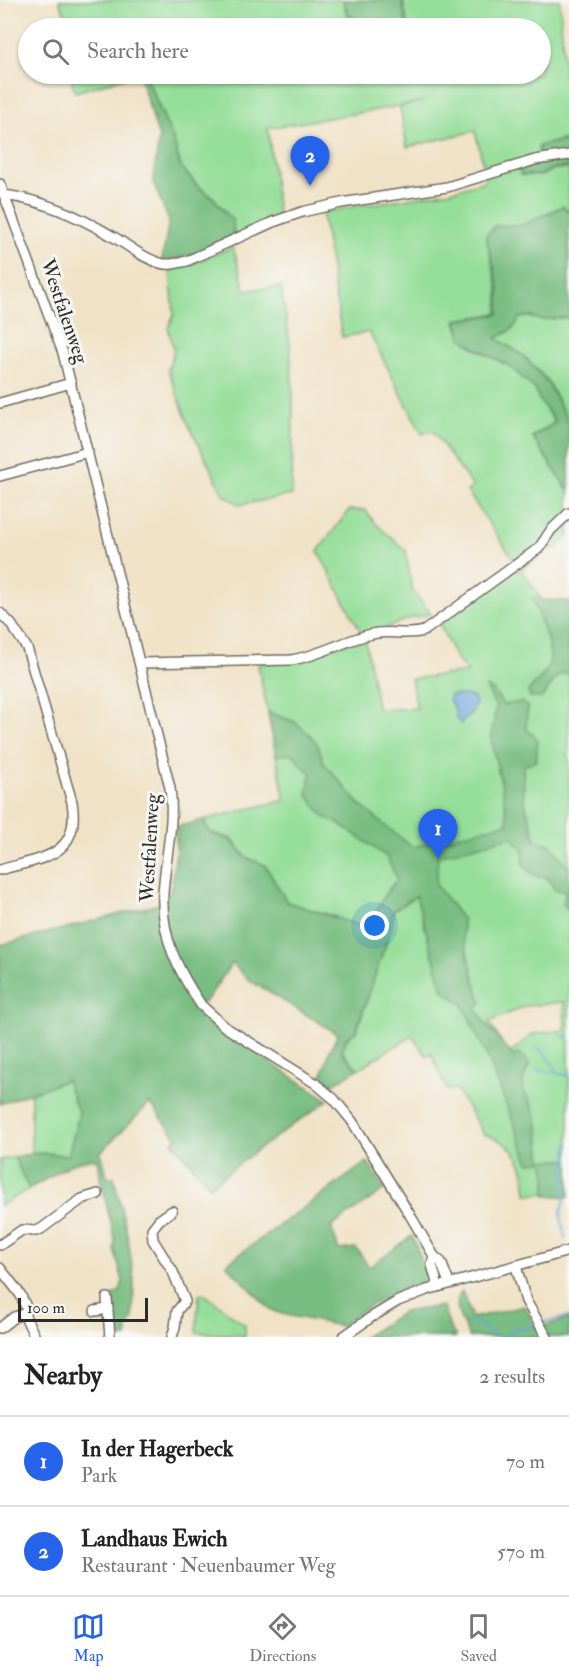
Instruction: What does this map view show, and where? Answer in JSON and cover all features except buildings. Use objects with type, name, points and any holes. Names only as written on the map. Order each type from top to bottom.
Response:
[{"type":"street","points":[[4,195],[28,200],[59,211],[113,236],[147,259],[163,264],[174,264],[187,261],[273,222],[302,212],[341,203],[447,187],[535,160],[569,155]]},
{"type":"street","name":"Westfalenweg","points":[[0,184],[63,353],[171,788],[172,815],[163,895],[166,931],[171,952],[179,970],[201,1005],[225,1026],[315,1083],[352,1121],[434,1257],[441,1262],[449,1283]]},
{"type":"street","points":[[0,403],[71,383]]},
{"type":"street","points":[[0,476],[88,452]]},
{"type":"street","points":[[140,663],[291,660],[308,658],[374,634],[412,634],[424,631],[539,548],[551,530],[569,513]]},
{"type":"street","points":[[0,613],[11,624],[27,648],[72,802],[74,824],[70,838],[55,852],[0,870]]},
{"type":"street","points":[[0,1245],[22,1230],[41,1229],[82,1199],[98,1194]]},
{"type":"street","points":[[172,1211],[159,1220],[152,1229],[153,1240],[173,1272],[185,1300],[177,1311],[176,1327],[172,1337]]},
{"type":"street","points":[[343,1337],[370,1317],[398,1301],[438,1286],[569,1251]]},
{"type":"street","name":"Westfalenweg","points":[[434,1257],[432,1265],[438,1286]]},
{"type":"street","points":[[516,1266],[526,1301],[547,1337]]},
{"type":"street","points":[[0,1268],[25,1301],[27,1309],[24,1314],[14,1317],[0,1328]]},
{"type":"street","points":[[107,1298],[110,1337]]},
{"type":"street","points":[[95,1311],[108,1309]]},
{"type":"street","points":[[24,1314],[35,1337]]},
{"type":"green space","points":[[59,0],[343,0],[346,13],[351,18],[67,18]]},
{"type":"green space","points":[[344,0],[402,0],[405,18],[353,18],[347,12]]},
{"type":"green space","points":[[403,0],[560,0],[565,87],[569,87],[569,141],[562,140],[538,146],[539,156],[527,158],[521,167],[520,175],[541,176],[555,169],[569,168],[569,213],[563,206],[523,225],[495,226],[486,236],[498,289],[498,313],[456,320],[461,338],[476,349],[509,366],[535,389],[540,401],[555,422],[532,437],[569,492],[569,536],[554,550],[549,548],[521,570],[467,491],[473,487],[433,431],[422,434],[369,332],[342,337],[322,212],[451,191],[485,181],[485,171],[475,131],[407,147],[400,107],[423,101],[268,128],[278,215],[234,236],[233,221],[213,197],[198,186],[181,167],[173,139],[149,84],[551,84],[551,18],[406,18]]},
{"type":"green space","points":[[73,84],[103,84],[75,92]]},
{"type":"green space","points":[[142,84],[149,84],[173,139],[181,167],[233,221],[233,236],[199,252],[172,260],[162,260],[169,221],[153,182],[159,138]]},
{"type":"green space","points":[[562,141],[569,142],[569,167],[554,168],[540,175],[520,175],[522,167],[539,156],[539,146]]},
{"type":"green space","points":[[563,206],[569,213],[569,317],[541,320],[530,316],[519,318],[513,328],[496,338],[523,356],[546,380],[569,423],[569,492],[533,437],[556,422],[540,401],[535,389],[509,366],[461,338],[457,320],[499,314],[499,289],[486,236],[495,226],[523,225]]},
{"type":"green space","points":[[233,247],[245,290],[281,287],[290,343],[293,399],[292,495],[240,505],[224,495],[188,423],[168,370],[174,350],[168,328],[174,315],[170,269],[186,266]]},
{"type":"green space","points":[[529,317],[541,320],[569,317],[569,422],[547,380],[523,355],[496,338],[511,331],[519,318]]},
{"type":"green space","points":[[349,510],[365,510],[376,524],[406,551],[412,590],[431,614],[411,618],[363,636],[318,551]]},
{"type":"green space","points":[[515,568],[518,572],[521,570],[569,637],[569,1193],[527,1194],[524,1173],[517,1156],[504,1143],[484,1134],[456,1089],[447,1090],[431,1053],[427,1056],[412,1036],[358,1069],[342,1051],[347,1038],[357,1031],[374,979],[336,917],[286,902],[265,865],[246,857],[232,839],[210,832],[203,820],[285,800],[258,665],[365,639],[378,710],[417,708],[411,679],[468,672],[457,660],[440,625]],"holes":[[[564,1002],[565,1030],[533,1034],[509,1054],[489,1022],[525,1006]]]},
{"type":"green space","points":[[532,597],[539,597],[541,600],[569,601],[569,673],[560,674],[541,698],[530,697],[528,691],[547,669],[550,654],[547,638]]},
{"type":"green space","points":[[486,687],[494,691],[503,705],[521,702],[528,707],[526,728],[538,740],[536,761],[523,766],[524,800],[536,840],[551,845],[568,867],[569,910],[563,904],[566,891],[555,890],[547,877],[539,877],[531,873],[523,864],[521,848],[510,837],[438,856],[436,885],[463,920],[463,937],[482,1002],[476,1007],[485,1023],[513,1056],[521,1054],[530,1064],[525,1073],[523,1087],[536,1117],[542,1160],[569,1160],[569,1197],[546,1195],[543,1161],[529,1163],[490,1063],[463,1005],[443,990],[416,896],[394,910],[391,929],[356,1031],[347,1038],[341,1051],[358,1069],[331,1085],[321,1078],[338,1034],[249,980],[232,963],[206,1001],[193,1008],[266,1060],[328,1100],[210,1186],[172,1142],[177,1138],[150,1103],[100,1153],[107,1177],[114,1177],[128,1238],[134,1280],[133,1318],[126,1332],[127,1337],[113,1337],[110,1297],[120,1291],[123,1281],[114,1249],[115,1240],[100,1178],[99,1161],[92,1158],[71,1164],[29,1189],[14,1157],[28,1154],[68,1156],[79,1114],[66,1080],[0,1104],[0,945],[159,904],[170,893],[176,852],[176,827],[203,820],[210,833],[231,840],[245,857],[265,865],[287,902],[364,927],[371,921],[386,893],[397,879],[387,857],[338,823],[324,817],[307,794],[311,773],[300,764],[294,754],[276,755],[268,712],[295,722],[311,736],[318,745],[324,763],[361,806],[412,847],[508,823],[491,738],[496,707]]},
{"type":"green space","points":[[66,1080],[79,1114],[68,1156],[31,1153],[31,1093]]},
{"type":"green space","points":[[14,1157],[29,1189],[0,1206],[0,1160]]},
{"type":"green space","points":[[367,1162],[385,1189],[331,1227],[339,1250],[356,1248],[369,1267],[412,1236],[425,1268],[425,1280],[371,1305],[340,1326],[282,1314],[270,1309],[226,1264]]},
{"type":"green space","points":[[462,1291],[472,1318],[525,1306],[536,1328],[569,1319],[569,1337],[469,1337],[457,1302]]},
{"type":"green space","points":[[203,1293],[245,1325],[245,1336],[196,1332],[199,1295]]},
{"type":"green space","points":[[443,1306],[450,1328],[456,1337],[364,1337],[403,1312]]},
{"type":"water","points":[[450,695],[466,695],[474,698],[476,703],[473,711],[461,724],[456,719],[455,710],[449,700]]},
{"type":"waterway","points":[[563,1036],[569,1038]]},
{"type":"waterway","points":[[537,1048],[547,1055],[557,1073]]},
{"type":"waterway","points":[[537,1070],[569,1076]]},
{"type":"waterway","points":[[565,1239],[561,1215],[565,1201],[564,1166],[568,1157],[567,1147],[569,1145]]},
{"type":"waterway","points":[[544,1322],[569,1317]]},
{"type":"waterway","points":[[469,1324],[478,1323],[497,1337]]},
{"type":"waterway","points":[[506,1337],[515,1327],[524,1329],[536,1324]]},
{"type":"place","name":"Landhaus Ewich","points":[[310,186]]},
{"type":"place","name":"In der Hagerbeck","points":[[438,859]]}]
